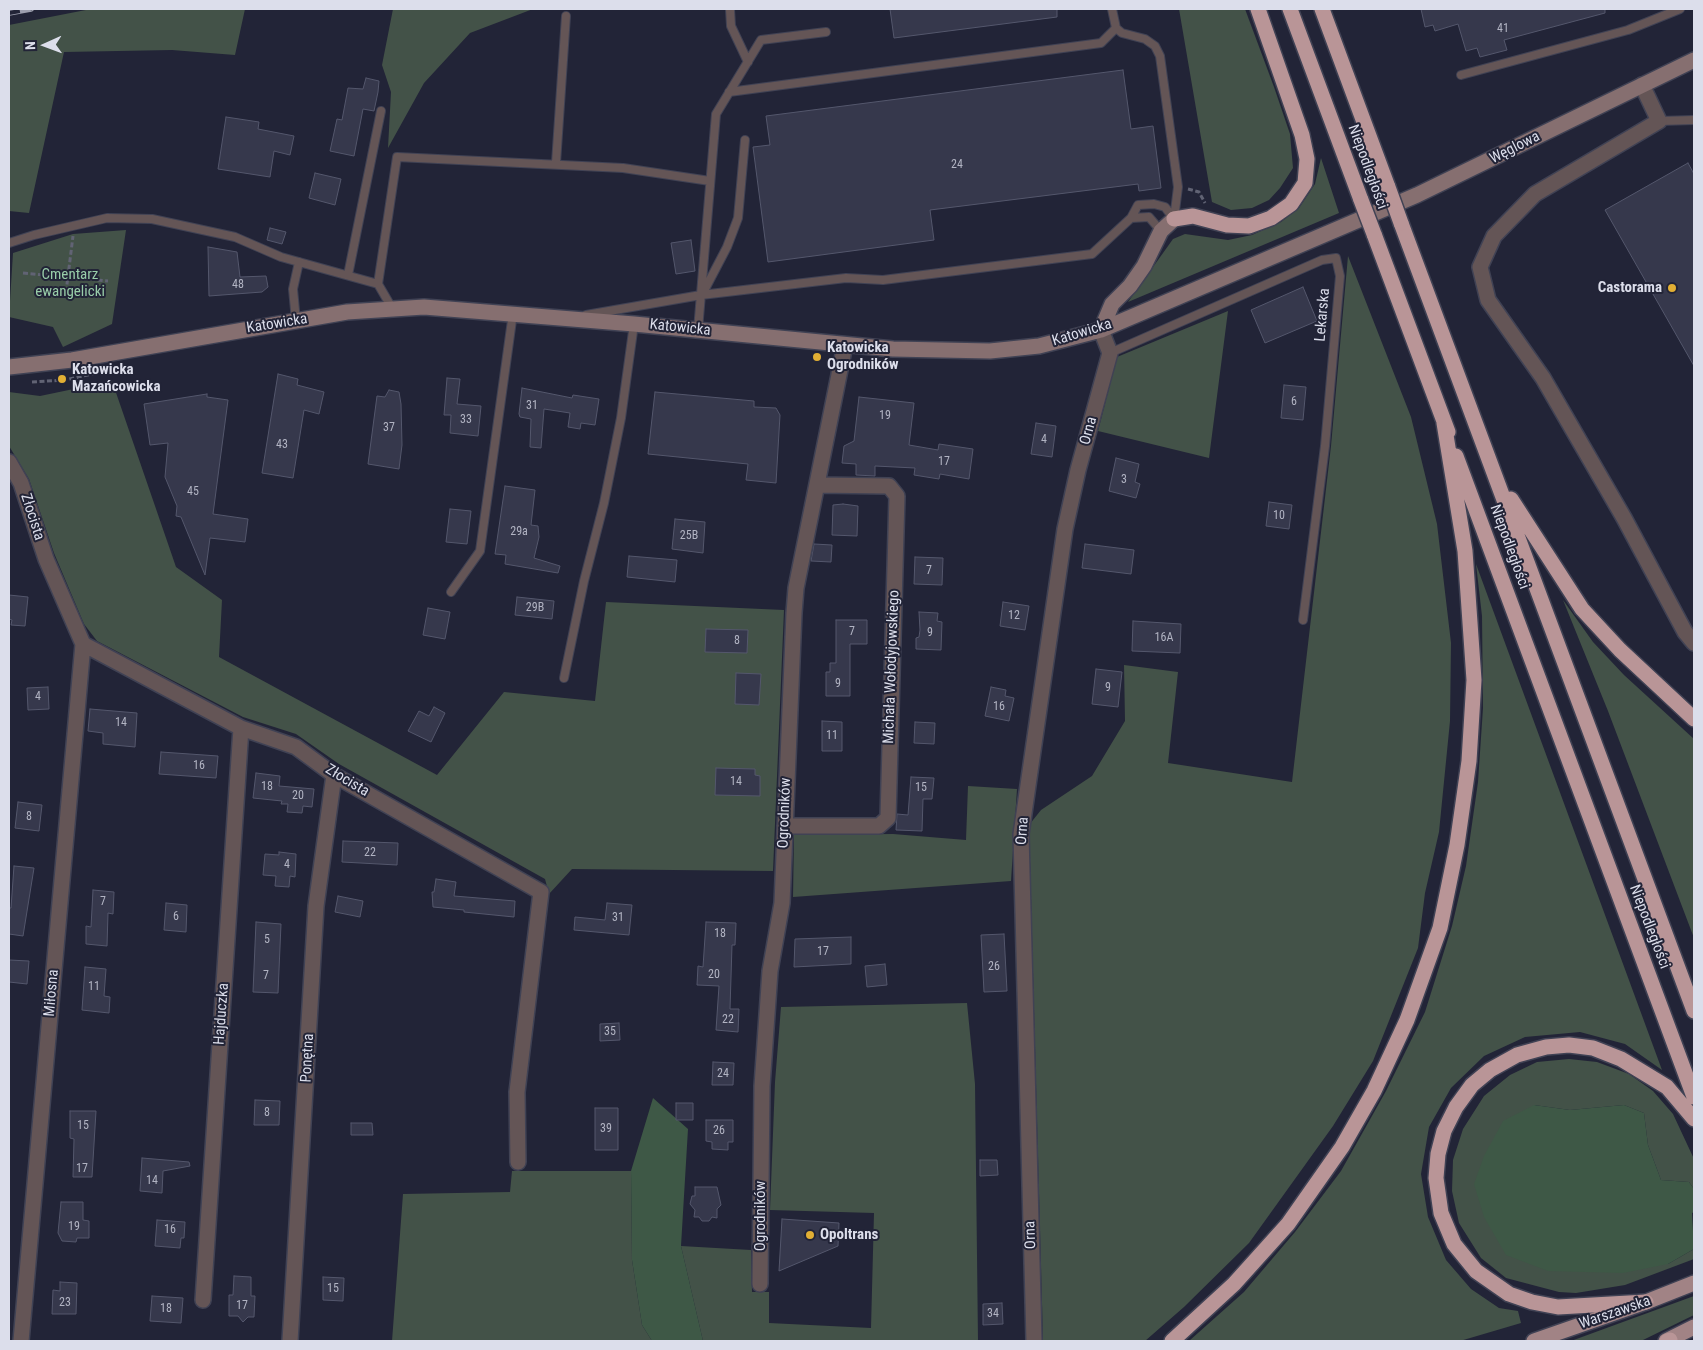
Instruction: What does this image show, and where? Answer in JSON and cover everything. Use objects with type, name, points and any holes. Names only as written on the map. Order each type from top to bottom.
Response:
[{"type":"highway","points":[[1174,218],[1193,216],[1227,226],[1250,226],[1271,218],[1291,204],[1305,183],[1307,159],[1302,135],[1258,9]]},
{"type":"highway","name":"Niepodległości","points":[[1290,9],[1694,1097]]},
{"type":"highway","name":"Niepodległości","points":[[1322,9],[1694,1010]]},
{"type":"highway","points":[[1172,1341],[1234,1284],[1288,1224],[1342,1147],[1374,1091],[1407,1020],[1440,928],[1457,845],[1469,761],[1474,680],[1465,551],[1444,423]]},
{"type":"highway","points":[[1496,475],[1582,609],[1620,650],[1694,719]]},
{"type":"highway","points":[[1646,1302],[1558,1307],[1532,1302],[1509,1294],[1476,1271],[1454,1244],[1441,1213],[1436,1178],[1440,1146],[1444,1131],[1456,1107],[1472,1085],[1490,1070],[1516,1055],[1546,1047],[1569,1045],[1593,1048],[1621,1059],[1667,1087],[1694,1118]]},
{"type":"main road","name":"Warszawska","points":[[1534,1341],[1646,1302],[1694,1283]]},
{"type":"main road","points":[[1668,1341],[1694,1327]]},
{"type":"street","name":"Węglowa","points":[[1333,231],[1459,176],[1694,60]]},
{"type":"street","points":[[1642,85],[1659,121],[1536,194],[1494,236],[1480,267],[1488,300],[1543,378],[1624,518],[1685,632],[1694,643]]},
{"type":"street","points":[[1110,353],[1102,330],[1112,304],[1130,286],[1144,266],[1161,231],[1174,218]]},
{"type":"street","name":"Katowicka","points":[[9,367],[72,360],[296,321],[392,308],[457,308],[845,345],[934,351],[1014,350],[1070,339],[1102,330],[1333,231]]},
{"type":"street","name":"Ogrodników","points":[[760,1284],[762,1086],[770,971],[782,903],[796,588],[845,345]]},
{"type":"street","name":"Orna","points":[[1034,1341],[1021,834],[1065,529],[1110,353]]},
{"type":"street","name":"Złocista","points":[[9,462],[21,483],[46,559],[83,644],[241,728],[296,747],[334,775],[542,892],[517,1092],[518,1162]]},
{"type":"street","name":"Michała Wołodyjowskiego","points":[[785,826],[879,826],[888,818],[897,496],[889,486],[817,485]]},
{"type":"street","name":"Miłosna","points":[[21,1341],[83,644]]},
{"type":"street","name":"Hajduczka","points":[[203,1300],[241,728]]},
{"type":"street","name":"Ponętna","points":[[290,1341],[316,906],[334,775]]},
{"type":"lane","points":[[730,9],[731,26],[748,62]]},
{"type":"lane","points":[[1112,9],[1116,28],[1122,33],[1145,39],[1155,46],[1160,56],[1178,187],[1174,218]]},
{"type":"lane","points":[[1461,75],[1628,30],[1680,9]]},
{"type":"lane","points":[[556,163],[566,16]]},
{"type":"lane","points":[[729,92],[1101,44],[1116,28]]},
{"type":"lane","points":[[698,330],[716,114],[761,40],[826,32]]},
{"type":"lane","points":[[348,275],[381,110]]},
{"type":"lane","points":[[1659,121],[1694,120]]},
{"type":"lane","points":[[701,295],[727,247],[738,218],[745,140]]},
{"type":"lane","points":[[392,308],[378,284],[397,157],[556,163],[623,168],[710,181]]},
{"type":"lane","points":[[567,318],[701,295],[846,278],[883,280],[1092,254],[1131,218],[1138,205],[1154,204],[1165,207],[1174,218]]},
{"type":"lane","points":[[1131,218],[1149,217],[1161,231]]},
{"type":"lane","points":[[9,243],[107,218],[152,219],[235,237],[281,257],[378,284]]},
{"type":"lane","name":"Lekarska","points":[[1110,353],[1322,260],[1336,258],[1340,276],[1327,427],[1303,620]]},
{"type":"lane","points":[[296,321],[293,289],[299,262]]},
{"type":"lane","points":[[452,592],[480,551],[513,313]]},
{"type":"lane","points":[[564,678],[584,581],[604,503],[620,418],[634,324]]},
{"type":"path","points":[[1178,187],[1199,192],[1206,204]]},
{"type":"path","points":[[66,292],[72,226]]},
{"type":"path","points":[[23,273],[108,281]]},
{"type":"path","points":[[26,381],[65,380],[101,372]]},
{"type":"green space","points":[[91,9],[245,9],[235,55],[172,50],[64,52],[29,213],[9,211],[9,25]]},
{"type":"green space","points":[[393,9],[533,9],[470,33],[424,83],[388,148],[391,92],[382,65]]},
{"type":"green space","points":[[1179,9],[1245,9],[1274,87],[1290,134],[1293,168],[1280,188],[1269,200],[1252,208],[1231,210],[1212,202]]},
{"type":"green space","points":[[1321,158],[1339,213],[1128,302],[1173,239],[1185,234],[1228,240],[1252,235],[1281,222],[1299,208],[1315,184]]},
{"type":"green space","name":"Cmentarz ewangelicki","points":[[126,230],[112,324],[63,347],[53,327],[9,317],[13,253],[73,234]]},
{"type":"green space","points":[[1348,256],[1411,417],[1437,524],[1451,643],[1450,721],[1439,832],[1425,893],[1418,948],[1373,1061],[1333,1126],[1249,1243],[1184,1307],[1145,1341],[1043,1341],[1029,825],[1041,810],[1092,776],[1125,721],[1124,665],[1178,672],[1168,763],[1292,782],[1331,446]]},
{"type":"green space","points":[[1228,311],[1209,458],[1098,431],[1117,357]]},
{"type":"green space","points":[[112,381],[176,567],[222,600],[219,657],[437,775],[504,692],[595,701],[606,602],[784,610],[773,871],[572,869],[549,894],[545,879],[339,764],[296,734],[243,717],[97,641],[84,624],[54,553],[29,479],[9,446],[9,392],[40,396]]},
{"type":"green space","points":[[1476,564],[1662,1070],[1625,1044],[1580,1032],[1525,1037],[1484,1056],[1451,1088],[1429,1127],[1421,1174],[1428,1217],[1446,1260],[1471,1289],[1499,1308],[1518,1311],[1521,1323],[1460,1341],[1189,1341],[1244,1292],[1295,1232],[1341,1171],[1386,1091],[1425,1012],[1452,926],[1466,866],[1478,782],[1483,708],[1482,616]]},
{"type":"green space","points":[[1563,600],[1593,642],[1624,675],[1694,739],[1694,938],[1608,711]]},
{"type":"green space","points":[[968,786],[1017,789],[1011,881],[793,897],[794,835],[893,834],[966,840]]},
{"type":"green space","points":[[967,1003],[975,1084],[978,1341],[703,1341],[681,1246],[751,1250],[752,1292],[769,1292],[769,1323],[871,1328],[874,1213],[770,1210],[775,1082],[781,1007]]},
{"type":"green space","points":[[1569,1059],[1597,1062],[1629,1074],[1653,1091],[1673,1114],[1694,1159],[1694,1189],[1689,1182],[1661,1180],[1648,1145],[1644,1113],[1624,1105],[1570,1110],[1534,1105],[1668,1264],[1694,1249],[1694,1259],[1625,1285],[1576,1293],[1559,1292],[1506,1278],[1481,1258],[1459,1223],[1452,1191],[1453,1160],[1463,1129],[1484,1096],[1510,1075],[1537,1062]]},
{"type":"green space","points":[[653,1098],[688,1129],[681,1246],[703,1341],[652,1341],[642,1325],[632,1260],[631,1171]]},
{"type":"green space","points":[[1534,1105],[1570,1110],[1624,1105],[1644,1113],[1648,1145],[1661,1180],[1689,1182],[1694,1189],[1694,1212],[1692,1213],[1694,1249],[1668,1264],[1623,1273],[1548,1271],[1506,1255],[1484,1217],[1474,1184],[1484,1156],[1503,1121]]},
{"type":"green space","points":[[512,1171],[631,1171],[632,1260],[642,1325],[652,1341],[392,1341],[403,1194],[510,1192]]},
{"type":"green space","points":[[1694,1296],[1694,1315],[1641,1341],[1571,1341]]},
{"type":"building","points":[[890,9],[1057,9],[1057,17],[894,38]]},
{"type":"building","points":[[1421,9],[1605,9],[1605,13],[1504,40],[1507,50],[1480,57],[1477,48],[1466,51],[1458,24],[1435,31],[1433,25],[1425,27]]},
{"type":"building","points":[[1123,70],[1131,129],[1153,126],[1161,188],[1139,191],[1138,184],[930,210],[934,240],[768,262],[753,147],[770,145],[766,116]]},
{"type":"building","points":[[366,78],[379,81],[378,92],[374,111],[363,109],[354,156],[330,151],[337,119],[342,120],[348,88],[363,89]]},
{"type":"building","points":[[226,117],[259,122],[258,129],[294,136],[290,155],[274,151],[270,177],[218,169]]},
{"type":"building","name":"Castorama","points":[[1688,163],[1694,174],[1694,366],[1605,210]]},
{"type":"building","points":[[315,173],[341,179],[335,205],[309,198]]},
{"type":"building","points":[[270,228],[286,232],[282,244],[267,240]]},
{"type":"building","points":[[691,240],[695,271],[676,274],[671,243]]},
{"type":"building","points":[[208,247],[237,252],[240,277],[266,276],[268,287],[262,292],[209,296]]},
{"type":"building","points":[[1303,287],[1317,321],[1265,343],[1251,310]]},
{"type":"building","points":[[278,374],[298,379],[297,385],[324,392],[319,414],[304,410],[293,478],[262,473]]},
{"type":"building","points":[[447,378],[460,379],[457,404],[481,406],[478,436],[450,433],[451,415],[444,415]]},
{"type":"building","points":[[1284,385],[1306,387],[1303,420],[1281,418]]},
{"type":"building","points":[[522,388],[572,398],[573,395],[599,399],[595,425],[581,423],[580,429],[568,427],[570,413],[544,409],[541,448],[530,447],[531,419],[520,417],[519,414]]},
{"type":"building","points":[[389,390],[399,392],[401,404],[402,445],[399,469],[368,464],[377,396],[385,397]]},
{"type":"building","points":[[655,392],[754,401],[754,407],[776,408],[780,415],[776,483],[746,480],[748,464],[648,454]]},
{"type":"building","points":[[207,394],[207,397],[228,400],[213,514],[248,519],[245,542],[210,538],[205,575],[181,517],[176,516],[177,506],[165,477],[168,443],[150,445],[144,404]]},
{"type":"building","points":[[859,397],[914,403],[909,445],[938,450],[939,444],[973,449],[969,479],[940,474],[939,479],[914,475],[915,468],[875,466],[875,476],[856,475],[856,464],[842,463],[844,446],[854,441]]},
{"type":"building","points":[[1036,423],[1056,426],[1052,457],[1031,454]]},
{"type":"building","points":[[1116,458],[1139,464],[1135,482],[1140,484],[1136,498],[1109,491]]},
{"type":"building","points":[[505,486],[535,490],[531,525],[538,526],[539,537],[534,558],[560,566],[558,573],[505,564],[506,555],[495,554]]},
{"type":"building","points":[[1269,502],[1292,505],[1289,529],[1266,526]]},
{"type":"building","points":[[833,505],[858,506],[857,536],[832,535]]},
{"type":"building","points":[[450,509],[471,511],[467,544],[446,542]]},
{"type":"building","points":[[675,519],[705,522],[703,553],[672,549]]},
{"type":"building","points":[[814,544],[832,545],[831,562],[811,561]]},
{"type":"building","points":[[1085,544],[1134,550],[1131,574],[1082,568]]},
{"type":"building","points":[[629,556],[677,560],[675,582],[627,577]]},
{"type":"building","points":[[915,557],[943,558],[942,585],[914,584]]},
{"type":"building","points":[[9,595],[28,597],[25,626],[11,625],[12,620],[9,619]]},
{"type":"building","points":[[517,597],[554,601],[552,619],[515,615]]},
{"type":"building","points":[[1003,602],[1029,606],[1025,630],[1000,626]]},
{"type":"building","points":[[428,608],[450,612],[445,639],[423,635]]},
{"type":"building","points":[[919,612],[938,613],[937,621],[942,622],[941,650],[916,649],[916,638],[919,637],[920,630]]},
{"type":"building","points":[[836,620],[867,620],[867,644],[850,644],[850,696],[826,696],[826,672],[830,672],[830,663],[836,663]]},
{"type":"building","points":[[1133,621],[1181,624],[1180,653],[1132,651]]},
{"type":"building","points":[[706,629],[748,630],[747,653],[705,652]]},
{"type":"building","points":[[1096,669],[1122,672],[1118,707],[1092,704]]},
{"type":"building","points":[[736,673],[761,674],[759,705],[735,704]]},
{"type":"building","points":[[48,687],[49,709],[28,710],[27,688]]},
{"type":"building","points":[[991,687],[1006,690],[1005,696],[1014,698],[1009,721],[985,716]]},
{"type":"building","points":[[434,707],[445,713],[431,742],[408,731],[419,711],[429,716]]},
{"type":"building","points":[[90,709],[137,713],[135,747],[103,744],[103,733],[88,731]]},
{"type":"building","points":[[822,721],[842,722],[842,751],[822,751]]},
{"type":"building","points":[[915,722],[935,723],[934,744],[914,743]]},
{"type":"building","points":[[161,752],[218,756],[216,778],[159,774]]},
{"type":"building","points":[[716,768],[755,769],[755,775],[760,776],[760,796],[715,795]]},
{"type":"building","points":[[256,773],[280,776],[279,786],[314,789],[312,807],[303,806],[302,813],[287,812],[288,804],[281,804],[282,801],[253,798]]},
{"type":"building","points":[[911,777],[934,778],[932,799],[923,799],[922,831],[896,830],[897,814],[908,815]]},
{"type":"building","points":[[18,802],[42,805],[39,831],[15,828]]},
{"type":"building","points":[[343,841],[398,843],[397,865],[342,862]]},
{"type":"building","points":[[279,852],[296,854],[295,877],[290,876],[289,887],[275,886],[276,876],[263,875],[265,854],[279,855]]},
{"type":"building","points":[[14,866],[34,868],[23,936],[9,934],[9,908],[11,908]]},
{"type":"building","points":[[436,879],[456,882],[454,896],[515,901],[514,917],[433,907],[432,892],[434,892]]},
{"type":"building","points":[[93,890],[114,892],[113,914],[108,913],[107,946],[86,944],[86,926],[91,927]]},
{"type":"building","points":[[338,896],[363,901],[360,917],[335,912]]},
{"type":"building","points":[[166,903],[187,905],[186,932],[164,930]]},
{"type":"building","points":[[607,903],[632,905],[629,935],[574,930],[575,917],[605,920]]},
{"type":"building","points":[[256,922],[281,924],[278,993],[253,992]]},
{"type":"building","points":[[706,922],[736,923],[735,945],[732,945],[730,1009],[739,1009],[738,1032],[716,1030],[719,986],[697,985],[698,966],[703,967]]},
{"type":"building","points":[[1004,934],[1007,991],[984,992],[981,935]]},
{"type":"building","points":[[851,937],[851,964],[794,967],[795,939]]},
{"type":"building","points":[[9,960],[29,961],[27,984],[9,982]]},
{"type":"building","points":[[885,964],[887,985],[867,987],[865,966]]},
{"type":"building","points":[[85,967],[106,969],[104,996],[110,997],[109,1013],[82,1010]]},
{"type":"building","points":[[619,1023],[620,1040],[600,1041],[600,1024]]},
{"type":"building","points":[[713,1062],[734,1063],[733,1085],[712,1085]]},
{"type":"building","points":[[255,1100],[280,1101],[279,1125],[254,1125]]},
{"type":"building","points":[[676,1103],[693,1103],[693,1120],[676,1120]]},
{"type":"building","points":[[595,1108],[618,1108],[618,1150],[595,1150]]},
{"type":"building","points":[[70,1111],[96,1111],[92,1177],[73,1177],[74,1139],[70,1138]]},
{"type":"building","points":[[706,1120],[733,1120],[733,1142],[728,1142],[728,1150],[712,1149],[712,1142],[706,1141]]},
{"type":"building","points":[[351,1123],[372,1123],[373,1135],[351,1135]]},
{"type":"building","points":[[142,1158],[189,1162],[190,1166],[163,1171],[162,1193],[140,1191]]},
{"type":"building","points":[[980,1160],[997,1160],[998,1175],[980,1176]]},
{"type":"building","points":[[695,1187],[717,1187],[721,1205],[717,1209],[717,1218],[712,1217],[709,1221],[702,1221],[699,1217],[694,1217],[695,1210],[690,1204],[692,1196],[695,1196]]},
{"type":"building","points":[[61,1202],[83,1202],[83,1220],[89,1221],[89,1238],[77,1238],[76,1242],[62,1241],[58,1233]]},
{"type":"building","name":"Opoltrans","points":[[782,1219],[839,1223],[838,1246],[779,1271]]},
{"type":"building","points":[[157,1220],[185,1222],[184,1238],[181,1238],[180,1248],[155,1246]]},
{"type":"building","points":[[234,1276],[251,1277],[251,1296],[255,1296],[254,1317],[248,1317],[243,1322],[238,1316],[229,1316],[229,1295],[233,1295]]},
{"type":"building","points":[[323,1277],[344,1278],[343,1301],[323,1300]]},
{"type":"building","points":[[60,1282],[77,1283],[76,1314],[52,1314],[53,1290],[60,1291]]},
{"type":"building","points":[[152,1296],[183,1298],[181,1323],[150,1321]]},
{"type":"building","points":[[1002,1303],[1003,1324],[983,1325],[983,1304]]},
{"type":"railway","points":[[9,13],[31,9]]},
{"type":"place","name":"Castorama","points":[[1672,288]]},
{"type":"place","name":"Katowicka Ogrodników","points":[[817,357]]},
{"type":"place","name":"Katowicka Mazańcowicka","points":[[62,379]]},
{"type":"place","name":"Opoltrans","points":[[810,1235]]}]
